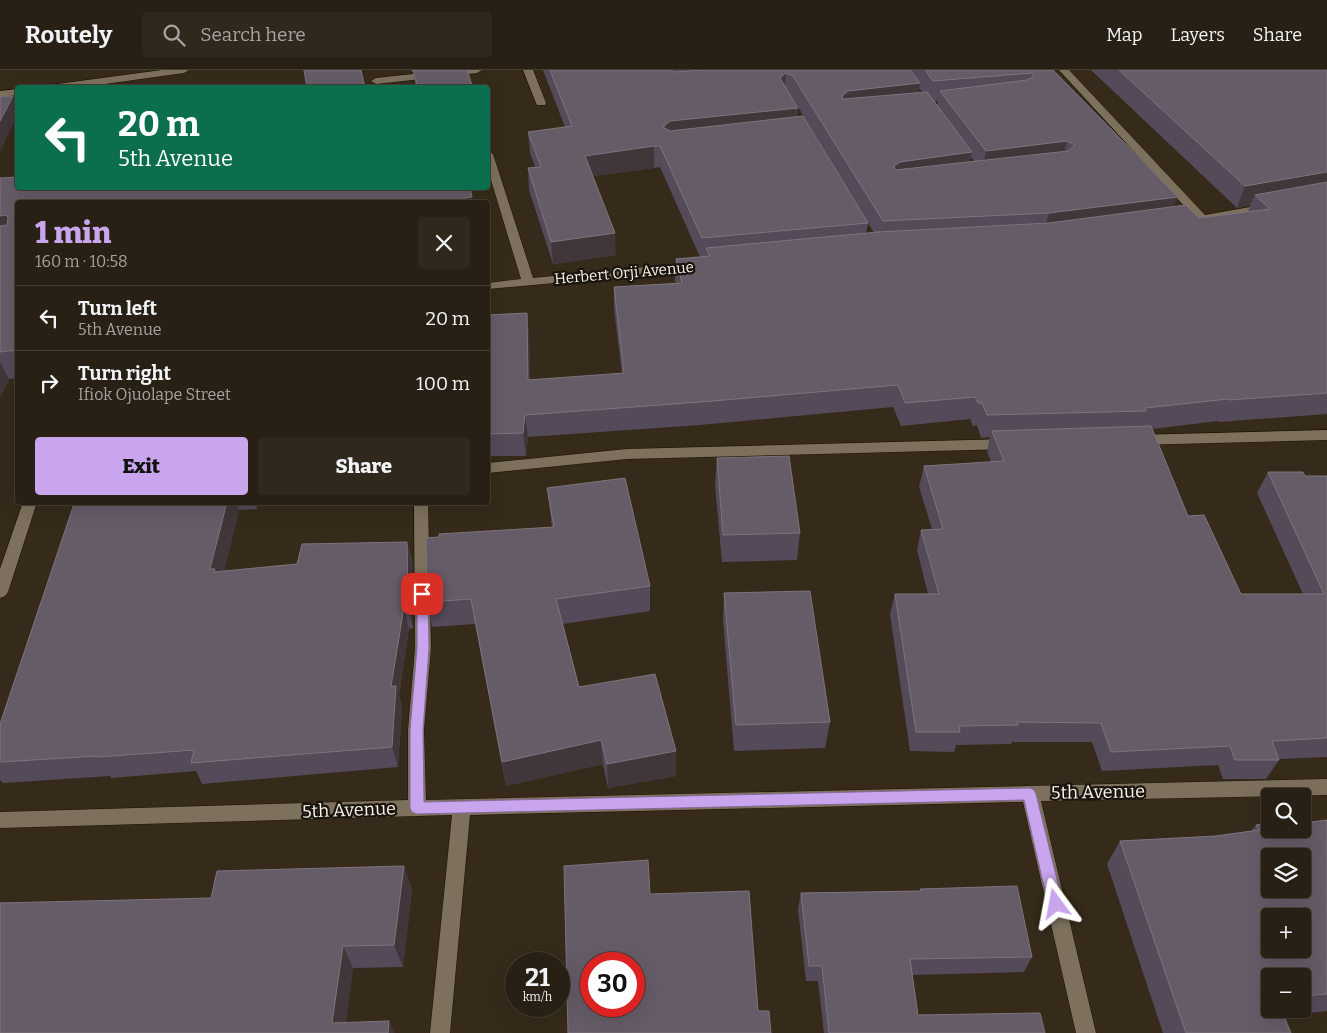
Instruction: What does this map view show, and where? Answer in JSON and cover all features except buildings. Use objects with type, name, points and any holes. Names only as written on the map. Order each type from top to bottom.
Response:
[{"type":"street","points":[[72,85],[184,70]]},
{"type":"street","points":[[372,70],[377,84],[477,70]]},
{"type":"street","points":[[528,70],[541,103]]},
{"type":"street","points":[[1064,70],[1202,219]]},
{"type":"street","points":[[0,94],[15,92]]},
{"type":"street","points":[[490,160],[528,282]]},
{"type":"street","points":[[1185,221],[1279,205]]},
{"type":"street","name":"Herbert Orji Avenue","points":[[490,286],[706,265]]},
{"type":"street","points":[[1120,441],[1327,435]]},
{"type":"street","points":[[490,468],[627,454],[1021,443]]},
{"type":"street","points":[[0,592],[29,505]]},
{"type":"street","points":[[417,808],[416,730],[423,648],[421,505]]},
{"type":"street","name":"5th Avenue","points":[[0,820],[417,808],[1327,787]]},
{"type":"street","points":[[1030,794],[1086,1033]]},
{"type":"street","points":[[440,1033],[462,807]]},
{"type":"route","points":[[422,594],[423,648],[416,730],[417,808],[1030,794],[1056,904]]}]
